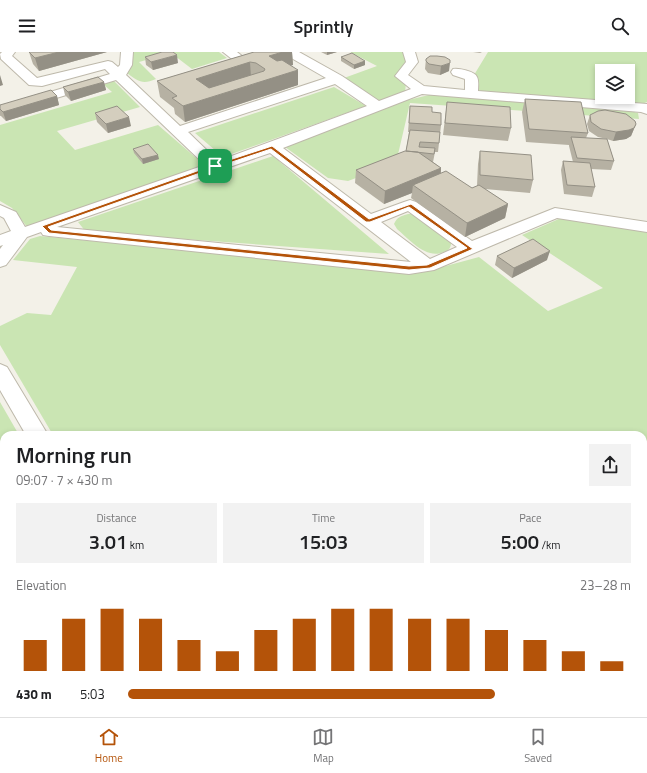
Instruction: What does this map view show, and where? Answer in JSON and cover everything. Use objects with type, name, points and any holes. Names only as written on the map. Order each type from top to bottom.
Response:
[{"type":"lane","points":[[9,52],[5,56],[34,82],[42,82],[108,65],[215,166]]},
{"type":"lane","points":[[0,111],[119,75],[126,64],[127,52]]},
{"type":"lane","points":[[229,52],[241,60]]},
{"type":"lane","points":[[290,52],[337,79],[378,107]]},
{"type":"lane","points":[[409,52],[412,62],[401,76],[422,90]]},
{"type":"lane","points":[[226,64],[255,56]]},
{"type":"lane","points":[[457,72],[471,77],[472,94]]},
{"type":"lane","points":[[178,131],[337,79]]},
{"type":"lane","points":[[137,91],[152,87]]},
{"type":"lane","points":[[0,241],[272,147],[422,90],[647,109]]},
{"type":"lane","points":[[272,147],[428,266]]},
{"type":"lane","points":[[368,221],[410,205],[471,249]]},
{"type":"lane","points":[[0,210],[10,215],[21,234]]},
{"type":"lane","points":[[45,226],[49,231],[409,268],[428,266],[555,213],[647,227]]},
{"type":"lane","points":[[0,261],[21,234]]},
{"type":"lane","points":[[0,372],[35,431]]},
{"type":"green space","points":[[132,52],[219,52],[227,58],[192,69],[171,53],[139,62],[156,79],[144,82],[137,80],[127,73]]},
{"type":"green space","points":[[350,52],[405,52],[408,61],[405,93],[380,102],[344,78],[377,66]]},
{"type":"green space","points":[[488,52],[647,52],[647,102],[639,105],[627,104],[635,104],[635,64],[595,64],[595,101],[477,91],[474,75]]},
{"type":"green space","points":[[113,80],[140,107],[57,131],[75,150],[158,125],[201,162],[196,170],[28,228],[12,208],[0,201],[0,125],[112,92],[103,84]]},
{"type":"green space","points":[[334,87],[366,106],[223,157],[195,133]]},
{"type":"green space","points":[[433,94],[618,108],[638,113],[639,119],[410,103],[396,163],[348,181],[328,178],[285,147],[404,101]]},
{"type":"green space","points":[[273,156],[389,254],[86,232],[78,222]]},
{"type":"green space","points":[[408,214],[414,214],[451,243],[448,250],[437,254],[424,251],[397,229],[394,224],[396,220]]},
{"type":"green space","points":[[561,218],[647,231],[647,431],[51,431],[0,345],[0,326],[27,313],[51,315],[77,267],[13,260],[30,239],[40,236],[420,273],[479,257],[548,311],[603,288],[522,235]]},
{"type":"green space","points":[[0,402],[17,431],[0,431]]},
{"type":"building","points":[[29,52],[59,52],[35,58]]},
{"type":"building","points":[[162,52],[173,52],[177,55],[151,62],[145,57]]},
{"type":"building","points":[[254,52],[283,52],[269,56],[277,61],[282,60],[298,70],[183,106],[172,98],[177,96],[157,81]],"holes":[[[250,62],[256,63],[265,69],[264,71],[209,88],[196,79]]]},
{"type":"building","points":[[352,53],[365,61],[354,65],[341,57]]},
{"type":"building","points":[[430,56],[445,57],[450,60],[450,63],[441,66],[429,64],[426,59]]},
{"type":"building","points":[[98,77],[104,82],[68,92],[63,87]]},
{"type":"building","points":[[51,90],[57,96],[3,112],[0,109],[0,105]]},
{"type":"building","points":[[525,99],[581,102],[588,133],[529,129]]},
{"type":"building","points":[[447,102],[510,107],[511,128],[445,123]]},
{"type":"building","points":[[117,106],[129,117],[106,124],[95,113]]},
{"type":"building","points":[[410,106],[432,107],[432,112],[441,113],[441,125],[409,123]]},
{"type":"building","points":[[605,110],[626,114],[635,121],[636,124],[634,128],[616,132],[601,129],[591,122],[590,115],[598,111]]},
{"type":"building","points":[[410,130],[440,132],[439,143],[420,142],[419,147],[435,148],[434,154],[406,151]]},
{"type":"building","points":[[571,137],[607,139],[614,161],[577,158]]},
{"type":"building","points":[[148,144],[158,155],[142,159],[133,149]]},
{"type":"building","points":[[405,151],[418,152],[441,168],[385,191],[356,170]]},
{"type":"building","points":[[480,151],[531,155],[533,180],[480,175]]},
{"type":"building","points":[[563,161],[590,163],[595,187],[567,185]]},
{"type":"building","points":[[446,171],[472,188],[479,185],[508,204],[467,223],[413,185]]},
{"type":"building","points":[[533,239],[550,251],[514,268],[497,256]]},
{"type":"route","points":[[272,147],[368,221],[410,205],[471,249],[428,266],[409,268],[49,231],[45,226],[215,166],[272,147]]}]
